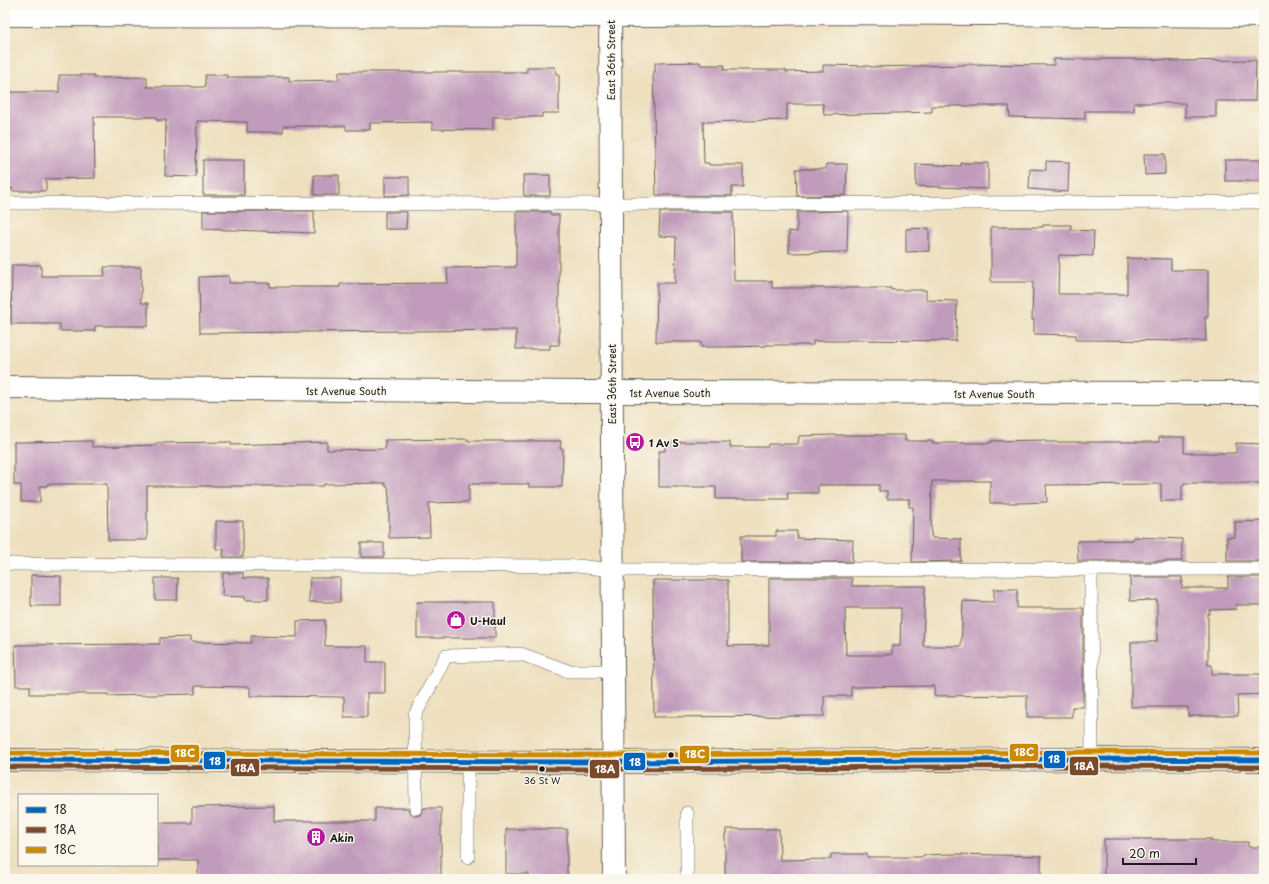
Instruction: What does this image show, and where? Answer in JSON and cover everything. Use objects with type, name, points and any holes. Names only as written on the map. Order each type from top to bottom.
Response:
[{"type":"main road","points":[[657,16],[718,5]]},
{"type":"main road","points":[[5,15],[610,10],[657,16],[830,13],[1264,16]]},
{"type":"main road","name":"East 36th Street","points":[[610,10],[614,879]]},
{"type":"main road","name":"1st Avenue South","points":[[5,387],[611,392],[1264,393]]},
{"type":"main road","points":[[5,760],[614,762],[1092,759],[1264,760]]},
{"type":"lane","points":[[5,203],[611,204],[1264,202]]},
{"type":"lane","points":[[5,564],[578,566],[612,570],[1264,569]]},
{"type":"lane","points":[[1091,569],[1092,759]]},
{"type":"lane","points":[[416,808],[415,715],[446,656],[521,654],[568,671],[613,671]]},
{"type":"lane","points":[[468,762],[468,857]]},
{"type":"lane","points":[[687,812],[687,879]]},
{"type":"building","points":[[1054,59],[1134,59],[1171,61],[1256,60],[1255,101],[1216,101],[1216,117],[1185,117],[1185,103],[1134,103],[1134,111],[1085,111],[1085,119],[1010,117],[1009,106],[932,106],[932,112],[824,115],[823,104],[787,104],[787,120],[703,122],[704,163],[709,163],[709,165],[743,165],[743,187],[732,187],[732,196],[656,195],[653,72],[655,72],[655,63],[700,62],[701,65],[725,65],[724,70],[786,70],[786,72],[823,71],[823,65],[870,67],[964,64],[1054,65]]},
{"type":"building","points":[[527,67],[555,67],[556,74],[559,74],[559,113],[542,113],[542,117],[493,117],[493,130],[432,129],[432,122],[370,123],[370,130],[346,130],[346,126],[283,126],[283,132],[247,132],[247,122],[197,121],[196,177],[165,176],[166,120],[156,120],[156,117],[94,117],[95,178],[46,179],[46,191],[12,191],[12,188],[5,188],[5,92],[59,92],[59,75],[94,75],[94,78],[147,77],[147,87],[205,87],[205,75],[227,75],[227,77],[289,77],[289,81],[339,80],[339,72],[527,72]]},
{"type":"building","points":[[1144,154],[1165,154],[1165,174],[1145,175]]},
{"type":"building","points":[[203,160],[244,160],[244,195],[203,195]]},
{"type":"building","points":[[1225,160],[1264,160],[1264,181],[1225,181]]},
{"type":"building","points":[[1046,161],[1069,162],[1068,192],[1029,189],[1030,169],[1046,170]]},
{"type":"building","points":[[961,163],[988,163],[988,189],[916,186],[916,164],[961,166]]},
{"type":"building","points":[[826,164],[847,164],[846,195],[797,196],[796,169],[826,169]]},
{"type":"building","points":[[314,175],[339,175],[339,195],[314,195]]},
{"type":"building","points":[[523,175],[550,175],[550,196],[524,196]]},
{"type":"building","points":[[385,177],[409,177],[409,195],[385,196]]},
{"type":"building","points":[[203,211],[314,211],[314,233],[203,229]]},
{"type":"building","points":[[385,212],[407,212],[406,229],[385,229]]},
{"type":"building","points":[[516,212],[550,212],[551,215],[559,215],[559,345],[550,345],[550,349],[516,349],[516,330],[200,333],[199,277],[229,276],[229,283],[270,283],[270,287],[340,287],[340,284],[448,283],[447,268],[516,267]]},
{"type":"building","points":[[660,212],[733,212],[734,281],[772,281],[772,288],[891,288],[891,290],[926,290],[926,300],[957,301],[956,341],[848,340],[813,341],[813,345],[728,347],[701,347],[701,342],[656,342],[657,283],[675,283],[676,237],[659,236]]},
{"type":"building","points":[[797,212],[848,212],[847,252],[789,253],[789,231],[797,232]]},
{"type":"building","points":[[1043,225],[1071,225],[1071,230],[1094,231],[1093,256],[1059,255],[1058,294],[1127,294],[1127,258],[1171,259],[1171,270],[1208,270],[1208,317],[1205,317],[1206,341],[1076,340],[1076,335],[1034,334],[1034,320],[1032,320],[1033,282],[991,282],[991,227],[1043,227]]},
{"type":"building","points":[[929,228],[929,251],[906,252],[906,229]]},
{"type":"building","points":[[12,265],[41,265],[41,276],[105,276],[104,267],[141,267],[141,303],[148,303],[148,326],[95,326],[95,331],[60,331],[60,324],[11,324]]},
{"type":"building","points":[[905,435],[905,441],[932,441],[932,443],[991,443],[991,441],[1045,440],[1045,442],[1159,442],[1159,437],[1184,437],[1184,453],[1236,453],[1236,443],[1264,444],[1264,483],[1184,483],[1184,485],[1182,485],[1182,501],[1161,501],[1161,484],[1046,485],[1047,502],[990,503],[990,481],[932,481],[931,536],[932,538],[961,539],[961,561],[912,562],[913,507],[909,507],[909,499],[887,499],[887,491],[879,491],[879,485],[818,485],[818,493],[787,493],[788,499],[716,499],[716,487],[659,487],[659,451],[665,451],[665,442],[730,442],[730,447],[768,447],[768,444],[798,444],[799,436]]},
{"type":"building","points":[[468,439],[468,441],[561,441],[560,449],[563,449],[562,487],[529,487],[529,484],[469,484],[469,502],[429,503],[430,537],[389,538],[388,486],[385,486],[385,483],[324,484],[324,486],[147,486],[147,540],[108,540],[107,484],[47,484],[47,486],[40,486],[40,502],[21,502],[21,485],[14,485],[14,442],[92,441],[92,447],[156,445],[156,443],[231,442],[231,445],[327,442],[327,450],[385,449],[385,440]]},
{"type":"building","points":[[216,521],[243,521],[243,557],[223,557],[224,549],[216,549]]},
{"type":"building","points":[[1264,521],[1264,561],[1227,561],[1227,537],[1235,537],[1235,522]]},
{"type":"building","points":[[776,531],[797,531],[797,538],[853,540],[852,562],[741,562],[741,536],[776,536]]},
{"type":"building","points":[[1133,537],[1182,539],[1182,561],[1078,561],[1077,541],[1133,540]]},
{"type":"building","points":[[361,543],[384,543],[384,557],[361,557]]},
{"type":"building","points":[[223,573],[243,573],[243,578],[268,578],[268,600],[245,600],[245,597],[222,596]]},
{"type":"building","points":[[31,575],[61,576],[61,606],[31,606]]},
{"type":"building","points":[[1130,577],[1182,577],[1182,588],[1228,588],[1228,577],[1264,577],[1264,605],[1236,605],[1236,609],[1210,610],[1210,614],[1208,614],[1208,665],[1212,665],[1212,674],[1264,674],[1264,694],[1237,695],[1238,716],[1188,716],[1188,707],[1131,707],[1131,642],[1157,642],[1157,600],[1130,601]]},
{"type":"building","points":[[155,578],[178,578],[177,600],[155,600]]},
{"type":"building","points":[[310,578],[340,578],[340,602],[309,602]]},
{"type":"building","points":[[769,578],[852,578],[852,586],[925,586],[923,646],[961,646],[963,601],[994,602],[994,589],[1017,589],[1017,608],[1083,608],[1083,707],[1072,707],[1072,717],[1027,717],[1027,695],[934,696],[934,686],[851,687],[851,696],[824,696],[824,716],[654,717],[653,580],[728,580],[728,646],[769,645]],"holes":[[[845,608],[901,608],[900,646],[892,646],[892,654],[846,655]]]},
{"type":"building","name":"U-Haul","points":[[417,602],[495,602],[495,638],[417,638]]},
{"type":"building","points":[[325,620],[325,646],[367,646],[367,662],[385,662],[385,693],[367,693],[367,717],[344,717],[344,697],[250,696],[250,687],[195,686],[195,694],[108,696],[108,694],[30,694],[30,686],[16,686],[15,645],[160,644],[160,638],[190,637],[190,642],[251,643],[251,636],[297,637],[297,621]]},
{"type":"building","name":"Akin","points":[[274,806],[274,821],[375,821],[375,808],[408,808],[409,812],[416,816],[420,815],[424,808],[441,808],[441,879],[198,879],[198,860],[158,860],[158,823],[192,823],[192,807]]},
{"type":"building","points":[[506,829],[567,829],[567,879],[529,879],[529,874],[506,874]]},
{"type":"building","points":[[726,829],[779,829],[780,860],[831,859],[831,854],[867,854],[867,857],[923,857],[923,855],[953,854],[1041,856],[1041,879],[725,879]]},
{"type":"building","points":[[1104,839],[1212,839],[1212,842],[1248,842],[1248,847],[1264,847],[1264,878],[1104,879]]},
{"type":"transit line","name":"18C","points":[[5,753],[614,755],[1092,752],[1264,753]]},
{"type":"transit line","name":"18","points":[[5,760],[614,762],[1092,759],[1264,760]]},
{"type":"transit line","name":"18A","points":[[5,767],[614,769],[1092,766],[1264,767]]},
{"type":"place","name":"1 Av S","points":[[635,442]]},
{"type":"place","name":"U-Haul","points":[[456,620]]},
{"type":"place","name":"36 St W","points":[[542,769]]},
{"type":"place","name":"Akin","points":[[316,837]]}]
